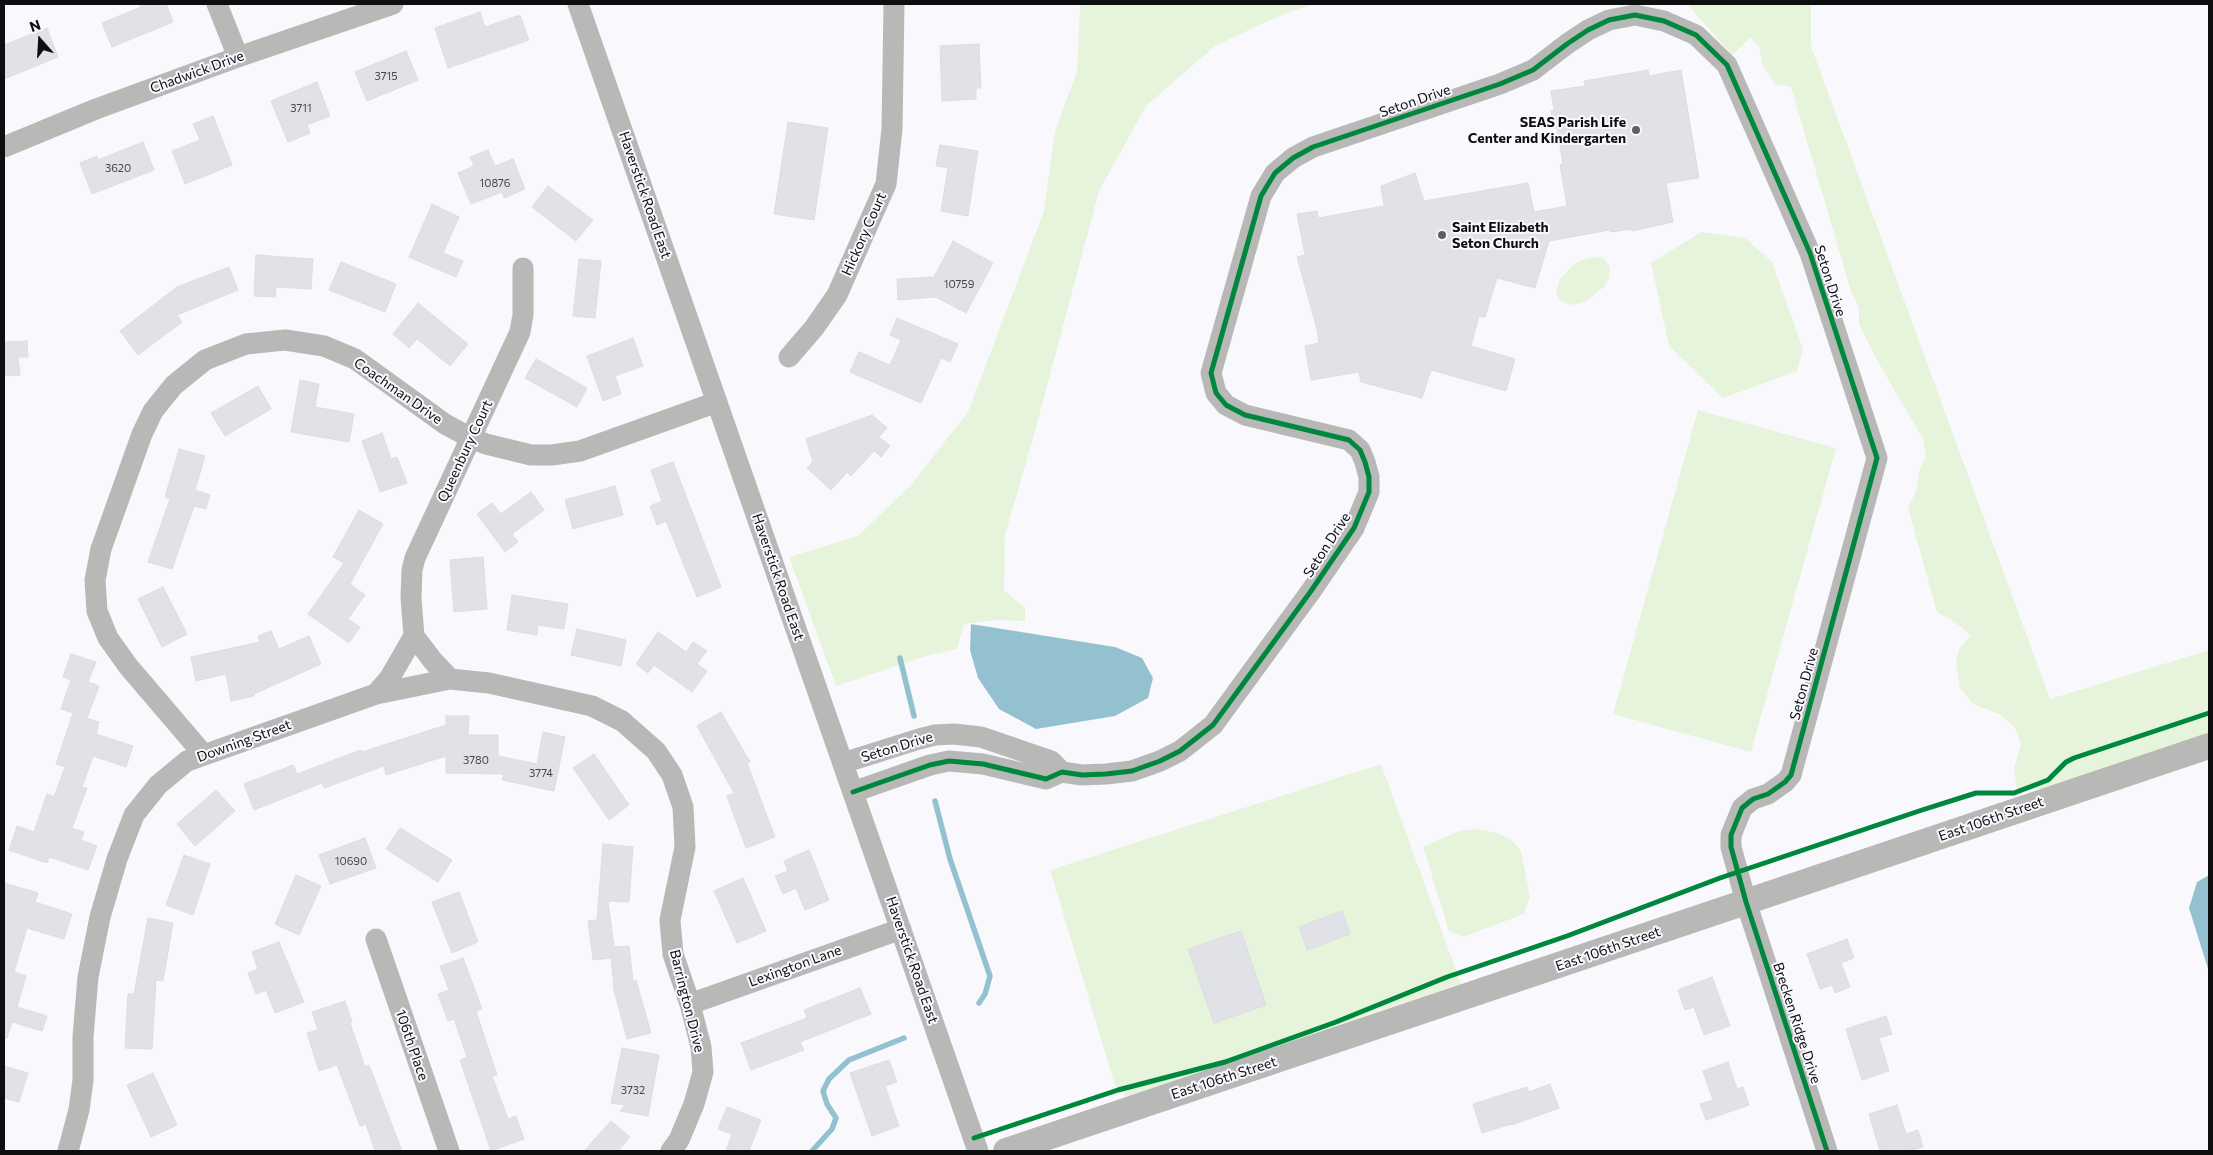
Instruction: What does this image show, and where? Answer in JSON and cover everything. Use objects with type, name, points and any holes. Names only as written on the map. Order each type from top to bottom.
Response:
[{"type":"street","points":[[217,4],[238,57]]},
{"type":"street","name":"Chadwick Drive","points":[[4,147],[96,109],[238,57],[393,4]]},
{"type":"street","name":"Haverstick Road East","points":[[578,4],[978,1151]]},
{"type":"street","name":"Hickory Court","points":[[789,357],[814,328],[837,295],[886,184],[892,129],[894,4]]},
{"type":"street","name":"Seton Drive","points":[[853,792],[930,765],[949,761],[983,764],[1046,779],[1062,772],[1082,775],[1132,771],[1173,755],[1199,737],[1213,724],[1311,591],[1354,528],[1369,492],[1369,478],[1365,462],[1360,450],[1348,440],[1245,415],[1226,406],[1216,393],[1211,373],[1260,196],[1275,174],[1293,158],[1313,148],[1500,84],[1533,70],[1588,30],[1609,20],[1635,15],[1664,21],[1696,35],[1727,66],[1810,253],[1877,458],[1791,775],[1785,782],[1768,794],[1753,800],[1742,808],[1734,824],[1731,835],[1731,847],[1746,902]]},
{"type":"street","name":"Queenbury Court","points":[[414,636],[411,598],[412,570],[520,332],[523,316],[523,268]]},
{"type":"street","name":"Coachman Drive","points":[[204,755],[128,666],[108,638],[97,611],[95,580],[101,549],[142,434],[154,408],[174,385],[205,360],[246,344],[285,340],[324,346],[355,359],[445,424],[471,438],[517,452],[552,455],[580,450],[717,402]]},
{"type":"street","points":[[376,694],[389,679],[414,636],[450,678]]},
{"type":"street","name":"Downing Street","points":[[68,1151],[79,1110],[83,1080],[83,1037],[88,977],[100,917],[117,859],[134,815],[158,785],[187,761],[376,694],[450,678],[489,683],[592,706]]},
{"type":"street","name":"Barrington Drive","points":[[592,706],[622,721],[656,751],[672,775],[683,807],[685,847],[670,920],[673,954],[690,1004],[701,1047],[703,1072],[694,1104],[679,1140],[672,1151]]},
{"type":"street","name":"Seton Drive","points":[[843,764],[919,738],[954,734],[981,737],[1051,761],[1062,772]]},
{"type":"street","name":"East 106th Street","points":[[1006,1151],[2209,746]]},
{"type":"street","name":"Brecken Ridge Drive","points":[[1746,902],[1827,1151]]},
{"type":"street","name":"Lexington Lane","points":[[690,1004],[901,929]]},
{"type":"street","name":"106th Place","points":[[376,939],[449,1151]]},
{"type":"green space","points":[[1084,4],[1313,4],[1281,15],[1215,46],[1146,106],[1099,191],[1034,435],[1005,535],[1004,590],[1025,608],[1025,621],[996,620],[964,624],[957,649],[926,656],[836,686],[789,557],[858,536],[911,485],[968,412],[1044,211],[1055,131],[1077,71],[1080,7]]},
{"type":"green space","points":[[1687,4],[1811,4],[1811,46],[2050,699],[2209,650],[2209,735],[2047,789],[2017,790],[2014,768],[2021,744],[2015,728],[1999,714],[1973,704],[1960,688],[1956,663],[1959,649],[1971,635],[1952,620],[1937,612],[1908,508],[1916,491],[1920,468],[1926,457],[1923,439],[1877,360],[1859,324],[1859,308],[1851,291],[1791,87],[1775,84],[1763,67],[1759,46],[1750,38],[1732,55]]},
{"type":"green space","points":[[1701,232],[1745,238],[1772,262],[1803,349],[1797,371],[1723,398],[1669,346],[1651,263]]},
{"type":"green space","points":[[1594,257],[1603,258],[1610,267],[1609,278],[1604,287],[1585,302],[1570,305],[1560,301],[1556,293],[1560,279],[1572,266],[1581,260]]},
{"type":"green space","points":[[1698,410],[1836,448],[1751,752],[1613,714]]},
{"type":"green space","points":[[1381,764],[1461,984],[1370,1014],[1130,1099],[1115,1085],[1050,870]]},
{"type":"green space","points":[[1475,829],[1494,832],[1511,839],[1521,851],[1530,897],[1524,914],[1463,937],[1449,931],[1423,847],[1459,831]]},
{"type":"water","points":[[971,624],[1115,647],[1142,658],[1153,678],[1148,698],[1115,716],[1036,729],[999,709],[978,678],[970,650]]},
{"type":"water","points":[[2209,875],[2209,972],[2189,908],[2197,882]]},
{"type":"building","points":[[140,4],[166,4],[173,22],[112,47],[102,23],[141,7]]},
{"type":"building","points":[[480,12],[485,27],[520,15],[529,40],[448,68],[435,28]]},
{"type":"building","points":[[47,28],[58,57],[4,79],[4,45]]},
{"type":"building","points":[[979,44],[981,88],[976,88],[976,99],[942,101],[940,46]]},
{"type":"building","points":[[406,51],[418,80],[367,101],[355,72]]},
{"type":"building","name":"Saint Elizabeth Seton Church","points":[[1648,70],[1649,76],[1681,70],[1699,178],[1666,183],[1673,222],[1632,231],[1632,229],[1611,232],[1610,230],[1549,241],[1535,288],[1497,278],[1485,317],[1479,316],[1471,346],[1515,359],[1506,391],[1431,370],[1422,398],[1361,382],[1359,372],[1311,380],[1305,346],[1319,343],[1317,329],[1297,257],[1305,255],[1297,214],[1317,211],[1318,218],[1384,206],[1381,186],[1415,173],[1424,201],[1528,183],[1534,212],[1567,206],[1560,165],[1563,164],[1557,128],[1554,128],[1551,111],[1554,110],[1551,91],[1585,86],[1584,81]]},
{"type":"building","points":[[317,82],[330,116],[307,125],[310,133],[288,142],[271,101]]},
{"type":"building","points":[[213,116],[232,165],[185,184],[172,151],[200,140],[193,124]]},
{"type":"building","points":[[788,122],[828,128],[814,220],[774,214]]},
{"type":"building","points":[[143,142],[154,170],[92,194],[80,163],[97,156],[98,160]]},
{"type":"building","points":[[940,145],[978,151],[968,216],[941,211],[948,168],[936,166]]},
{"type":"building","points":[[488,150],[495,166],[513,159],[525,189],[504,198],[502,192],[471,204],[458,173],[474,166],[470,157]]},
{"type":"building","points":[[548,186],[593,220],[576,241],[532,207]]},
{"type":"building","points":[[432,204],[459,217],[443,253],[463,261],[456,277],[409,257]]},
{"type":"building","points":[[953,241],[993,263],[966,313],[936,297],[898,300],[897,279],[934,277]]},
{"type":"building","points":[[256,255],[313,259],[311,289],[276,287],[275,297],[254,296]]},
{"type":"building","points":[[579,259],[601,261],[595,318],[573,316]]},
{"type":"building","points":[[341,262],[396,284],[385,312],[329,290]]},
{"type":"building","points":[[229,267],[238,290],[177,315],[182,322],[138,355],[120,331],[177,287]]},
{"type":"building","points":[[418,303],[468,344],[450,366],[417,339],[409,348],[393,334]]},
{"type":"building","points":[[897,318],[958,344],[950,362],[941,358],[921,403],[850,372],[859,352],[890,365],[901,340],[890,335]]},
{"type":"building","points":[[633,338],[643,366],[615,376],[621,394],[603,401],[587,356]]},
{"type":"building","points":[[27,341],[28,357],[18,357],[20,375],[4,376],[4,342]]},
{"type":"building","points":[[536,359],[587,388],[577,407],[525,378]]},
{"type":"building","points":[[300,380],[319,384],[315,407],[354,414],[349,442],[291,432]]},
{"type":"building","points":[[258,386],[271,409],[225,436],[211,413]]},
{"type":"building","points":[[872,415],[887,428],[879,437],[890,446],[881,457],[874,451],[851,476],[847,472],[831,490],[807,468],[813,462],[806,439]]},
{"type":"building","points":[[382,433],[391,459],[397,457],[407,483],[380,492],[362,441]]},
{"type":"building","points":[[179,449],[205,456],[195,490],[210,495],[206,509],[194,506],[172,569],[148,562],[170,499],[165,497]]},
{"type":"building","points":[[673,462],[721,587],[697,597],[666,521],[657,525],[650,506],[662,501],[651,470]]},
{"type":"building","points":[[615,486],[623,515],[573,529],[565,500]]},
{"type":"building","points":[[531,492],[544,510],[512,534],[518,542],[505,552],[477,514],[492,503],[501,514]]},
{"type":"building","points":[[359,510],[383,524],[350,584],[365,595],[348,619],[360,627],[349,643],[308,614],[344,563],[333,557]]},
{"type":"building","points":[[483,557],[487,609],[454,612],[450,560]]},
{"type":"building","points":[[163,587],[187,634],[162,647],[138,599]]},
{"type":"building","points":[[512,595],[568,604],[564,629],[538,625],[537,635],[507,630]]},
{"type":"building","points":[[577,629],[626,640],[621,666],[571,655]]},
{"type":"building","points":[[271,631],[279,649],[309,636],[321,664],[254,694],[254,696],[231,701],[226,674],[196,681],[191,657],[260,642],[258,636]]},
{"type":"building","points":[[658,632],[686,652],[693,642],[707,651],[697,664],[707,671],[692,692],[654,665],[648,673],[636,664]]},
{"type":"building","points":[[71,654],[96,662],[88,682],[99,686],[87,718],[99,722],[96,734],[133,746],[126,767],[93,756],[82,787],[87,788],[72,828],[84,832],[81,840],[97,846],[88,870],[49,857],[47,863],[9,850],[17,826],[34,832],[47,794],[54,797],[65,767],[56,764],[73,713],[61,709],[71,680],[63,677]]},
{"type":"building","points":[[721,712],[750,762],[747,763],[775,837],[746,848],[727,796],[734,793],[697,726]]},
{"type":"building","points":[[446,716],[469,716],[468,735],[498,735],[498,756],[537,764],[543,732],[565,737],[554,791],[502,780],[504,774],[446,773],[446,756],[386,775],[384,766],[324,788],[322,783],[254,810],[244,784],[293,765],[297,774],[361,750],[362,752],[446,725]]},
{"type":"building","points":[[594,754],[629,805],[609,820],[573,768]]},
{"type":"building","points":[[216,790],[235,811],[195,846],[177,824]]},
{"type":"building","points":[[400,828],[452,860],[438,882],[386,849]]},
{"type":"building","points":[[365,838],[376,868],[330,884],[319,855]]},
{"type":"building","points":[[603,844],[633,847],[629,902],[608,901],[614,947],[629,946],[633,981],[636,980],[651,1033],[627,1039],[613,986],[611,958],[593,960],[588,921],[597,920]]},
{"type":"building","points":[[809,850],[829,900],[805,910],[796,888],[783,894],[775,876],[788,871],[784,861]]},
{"type":"building","points":[[184,855],[210,864],[193,915],[166,905]]},
{"type":"building","points":[[296,875],[321,886],[299,935],[275,924]]},
{"type":"building","points":[[743,878],[766,931],[737,943],[714,891]]},
{"type":"building","points":[[4,883],[38,893],[35,902],[72,914],[64,939],[27,928],[14,972],[26,976],[17,1007],[47,1016],[42,1031],[12,1022],[7,1038],[4,1038]]},
{"type":"building","points":[[459,892],[478,942],[452,953],[432,902]]},
{"type":"building","points":[[1342,911],[1350,934],[1307,950],[1299,927]]},
{"type":"building","points":[[148,918],[173,923],[163,981],[156,980],[152,1049],[125,1048],[128,994],[134,994]]},
{"type":"building","points":[[1241,931],[1266,1005],[1214,1023],[1188,949]]},
{"type":"building","points":[[1847,939],[1854,958],[1841,963],[1850,987],[1835,993],[1832,985],[1820,989],[1807,954]]},
{"type":"building","points":[[279,942],[304,1002],[275,1013],[266,990],[256,994],[248,973],[258,969],[252,952]]},
{"type":"building","points":[[463,958],[482,1009],[476,1011],[497,1075],[492,1076],[508,1119],[516,1116],[524,1139],[491,1151],[460,1060],[467,1057],[454,1019],[448,1021],[438,994],[449,990],[440,966]]},
{"type":"building","points":[[1712,977],[1730,1026],[1704,1035],[1694,1007],[1685,1010],[1678,990]]},
{"type":"building","points":[[860,988],[871,1014],[800,1042],[804,1050],[751,1070],[741,1043],[807,1018],[804,1010]]},
{"type":"building","points":[[345,1001],[352,1022],[350,1023],[365,1067],[369,1065],[402,1151],[375,1151],[366,1124],[360,1126],[337,1065],[319,1071],[307,1033],[318,1030],[312,1012]]},
{"type":"building","points":[[1886,1016],[1892,1034],[1879,1038],[1889,1071],[1862,1080],[1846,1029]]},
{"type":"building","points":[[622,1048],[659,1055],[648,1116],[620,1111],[625,1105],[611,1103]]},
{"type":"building","points":[[889,1060],[897,1082],[885,1086],[899,1126],[872,1136],[850,1073]]},
{"type":"building","points":[[1728,1062],[1737,1089],[1743,1087],[1749,1105],[1706,1120],[1700,1104],[1713,1100],[1703,1071]]},
{"type":"building","points":[[4,1066],[28,1073],[19,1102],[4,1098]]},
{"type":"building","points":[[153,1073],[177,1125],[151,1137],[127,1085]]},
{"type":"building","points":[[1550,1084],[1559,1108],[1512,1125],[1482,1133],[1473,1104],[1527,1087],[1529,1092]]},
{"type":"building","points":[[1897,1105],[1906,1134],[1918,1130],[1923,1147],[1909,1151],[1880,1151],[1869,1114]]},
{"type":"building","points":[[727,1107],[761,1120],[749,1151],[726,1151],[732,1134],[718,1129]]},
{"type":"building","points":[[611,1121],[630,1137],[618,1151],[584,1151]]},
{"type":"waterway","points":[[900,658],[914,716]]},
{"type":"waterway","points":[[935,801],[950,859],[990,976],[985,994],[979,1003]]},
{"type":"waterway","points":[[812,1151],[832,1129],[836,1118],[827,1104],[823,1091],[829,1079],[849,1060],[904,1038]]},
{"type":"cycle path","points":[[853,792],[930,765],[949,761],[983,764],[1046,779],[1062,772],[1082,775],[1132,771],[1160,761],[1180,751],[1213,725],[1311,591],[1354,528],[1369,492],[1369,477],[1365,462],[1360,450],[1349,440],[1245,415],[1226,405],[1216,393],[1211,373],[1261,196],[1275,173],[1293,158],[1313,147],[1500,84],[1533,70],[1588,30],[1609,20],[1635,15],[1664,21],[1696,35],[1727,65],[1810,253],[1877,458],[1791,775],[1785,782],[1768,794],[1753,799],[1742,808],[1731,835],[1731,847],[1746,902],[1827,1151]]},
{"type":"cycle path","points":[[974,1138],[1118,1090],[1225,1062],[1336,1022],[1447,977],[1567,936],[1720,878],[1922,810],[1976,793],[2014,793],[2048,780],[2066,762],[2074,758],[2209,713]]},
{"type":"place","name":"SEAS Parish Life Center and Kindergarten","points":[[1636,130]]},
{"type":"place","name":"Saint Elizabeth Seton Church","points":[[1442,235]]}]
